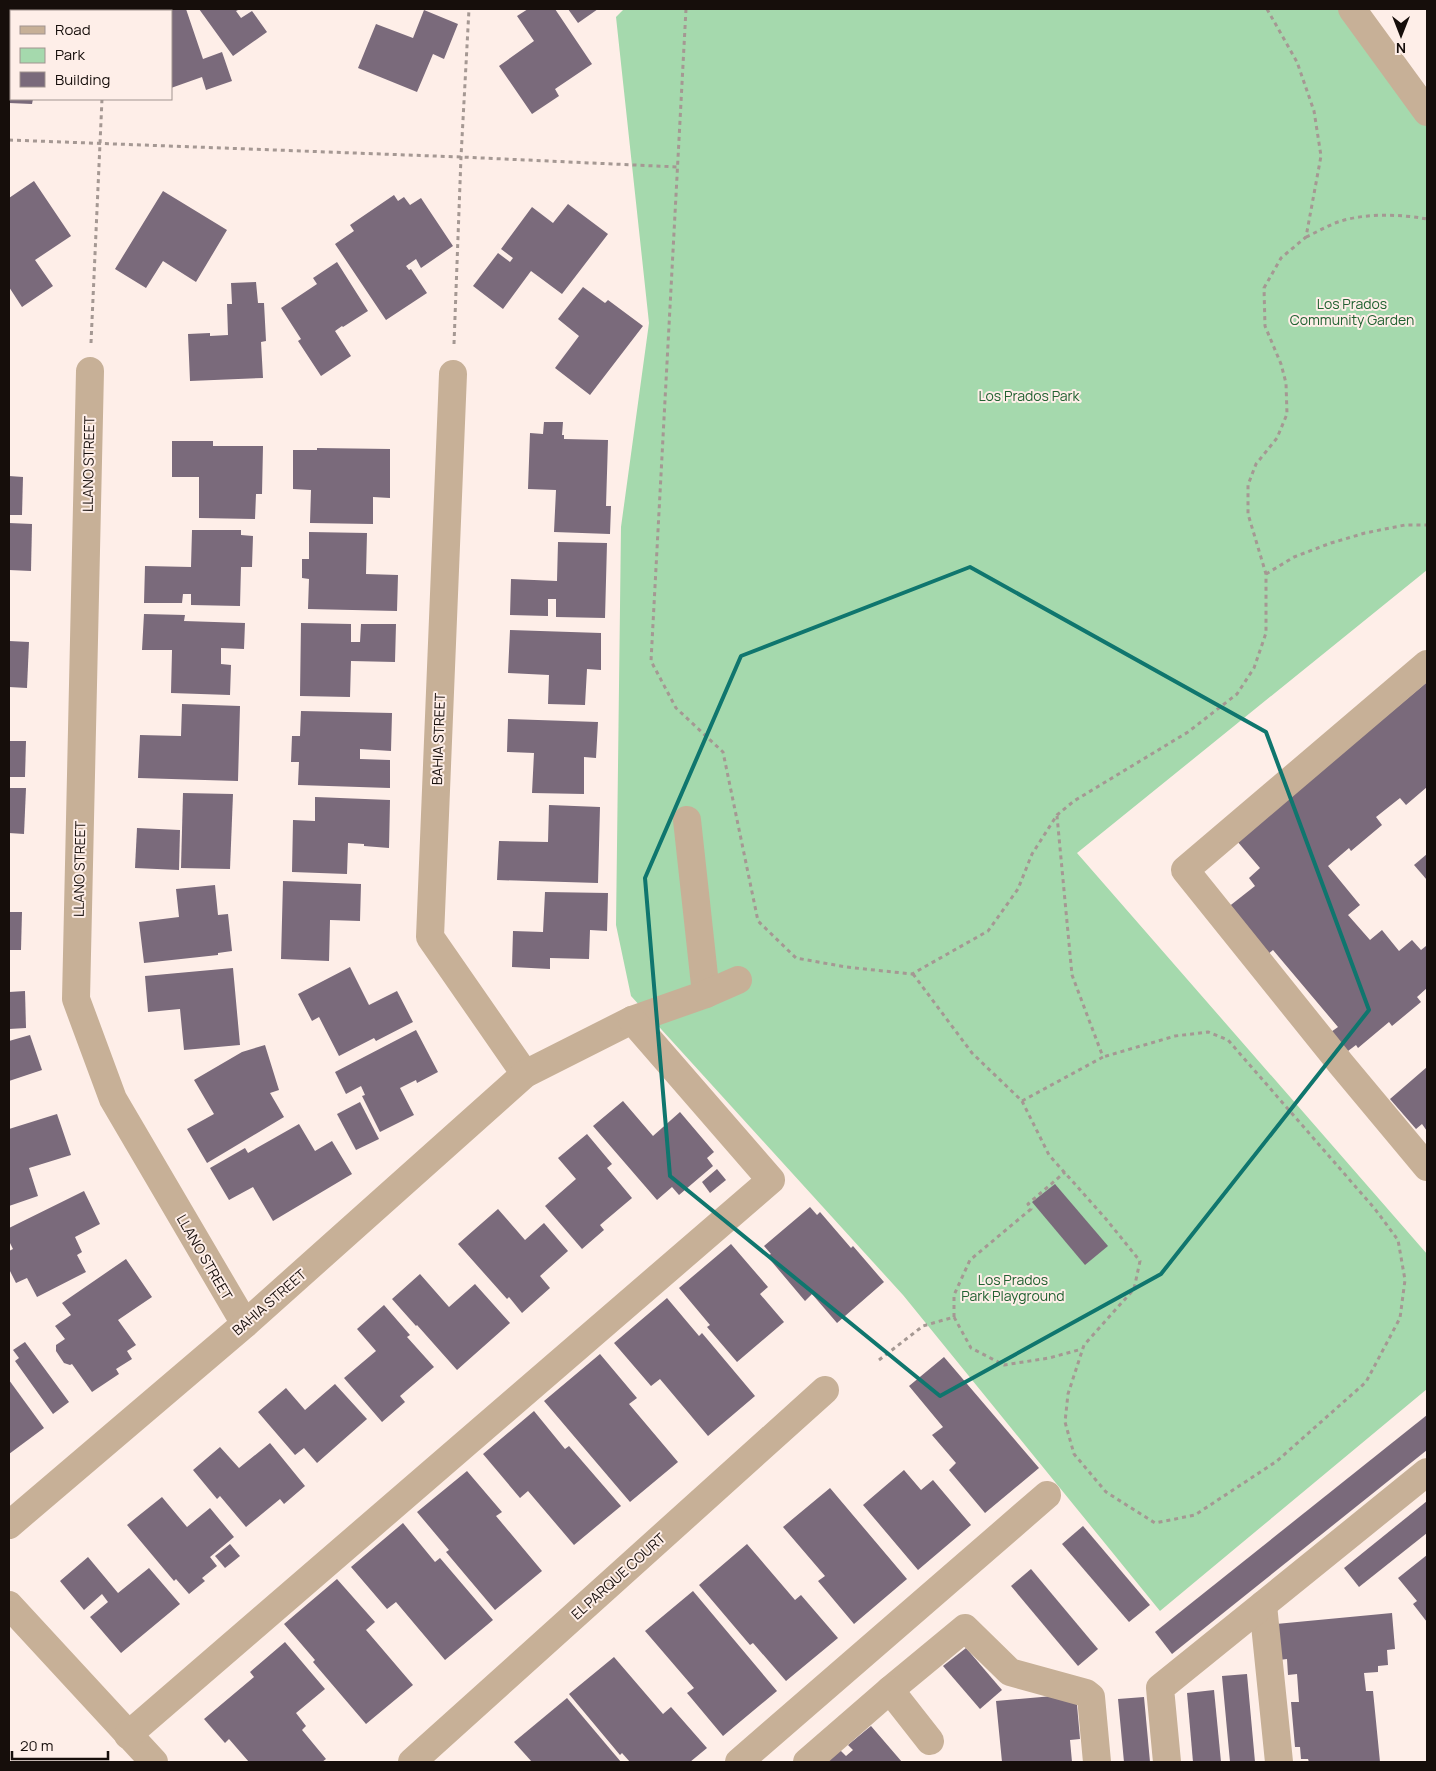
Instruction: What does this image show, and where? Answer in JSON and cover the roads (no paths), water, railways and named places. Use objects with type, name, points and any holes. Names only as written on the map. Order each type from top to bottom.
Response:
[{"type":"street","points":[[1352,9],[1427,112]]},
{"type":"street","name":"LLANO STREET","points":[[90,371],[76,999],[113,1099],[244,1324]]},
{"type":"street","name":"BAHIA STREET","points":[[453,374],[430,937],[525,1074]]},
{"type":"street","points":[[1427,664],[1185,870],[1341,1064],[1427,1167]]},
{"type":"street","points":[[687,820],[706,994]]},
{"type":"street","name":"BAHIA STREET","points":[[9,1525],[244,1324],[525,1074],[632,1020],[706,994],[738,980]]},
{"type":"street","points":[[128,1736],[771,1180],[632,1020]]},
{"type":"street","name":"EL PARQUE COURT","points":[[412,1762],[825,1390]]},
{"type":"street","points":[[1167,1762],[1160,1688],[1427,1472]]},
{"type":"street","points":[[740,1762],[1047,1495]]},
{"type":"street","points":[[9,1605],[154,1762]]},
{"type":"street","points":[[1263,1605],[1279,1762]]},
{"type":"street","points":[[806,1762],[965,1628],[1010,1672],[1086,1693],[1091,1697],[1097,1762]]},
{"type":"street","points":[[890,1690],[930,1741]]},
{"type":"park label","name":"Los Prados Community Garden","points":[[1352,312]]},
{"type":"park label","name":"Los Prados Park","points":[[1029,395]]},
{"type":"park label","name":"Los Prados Park Playground","points":[[1013,1288]]}]
